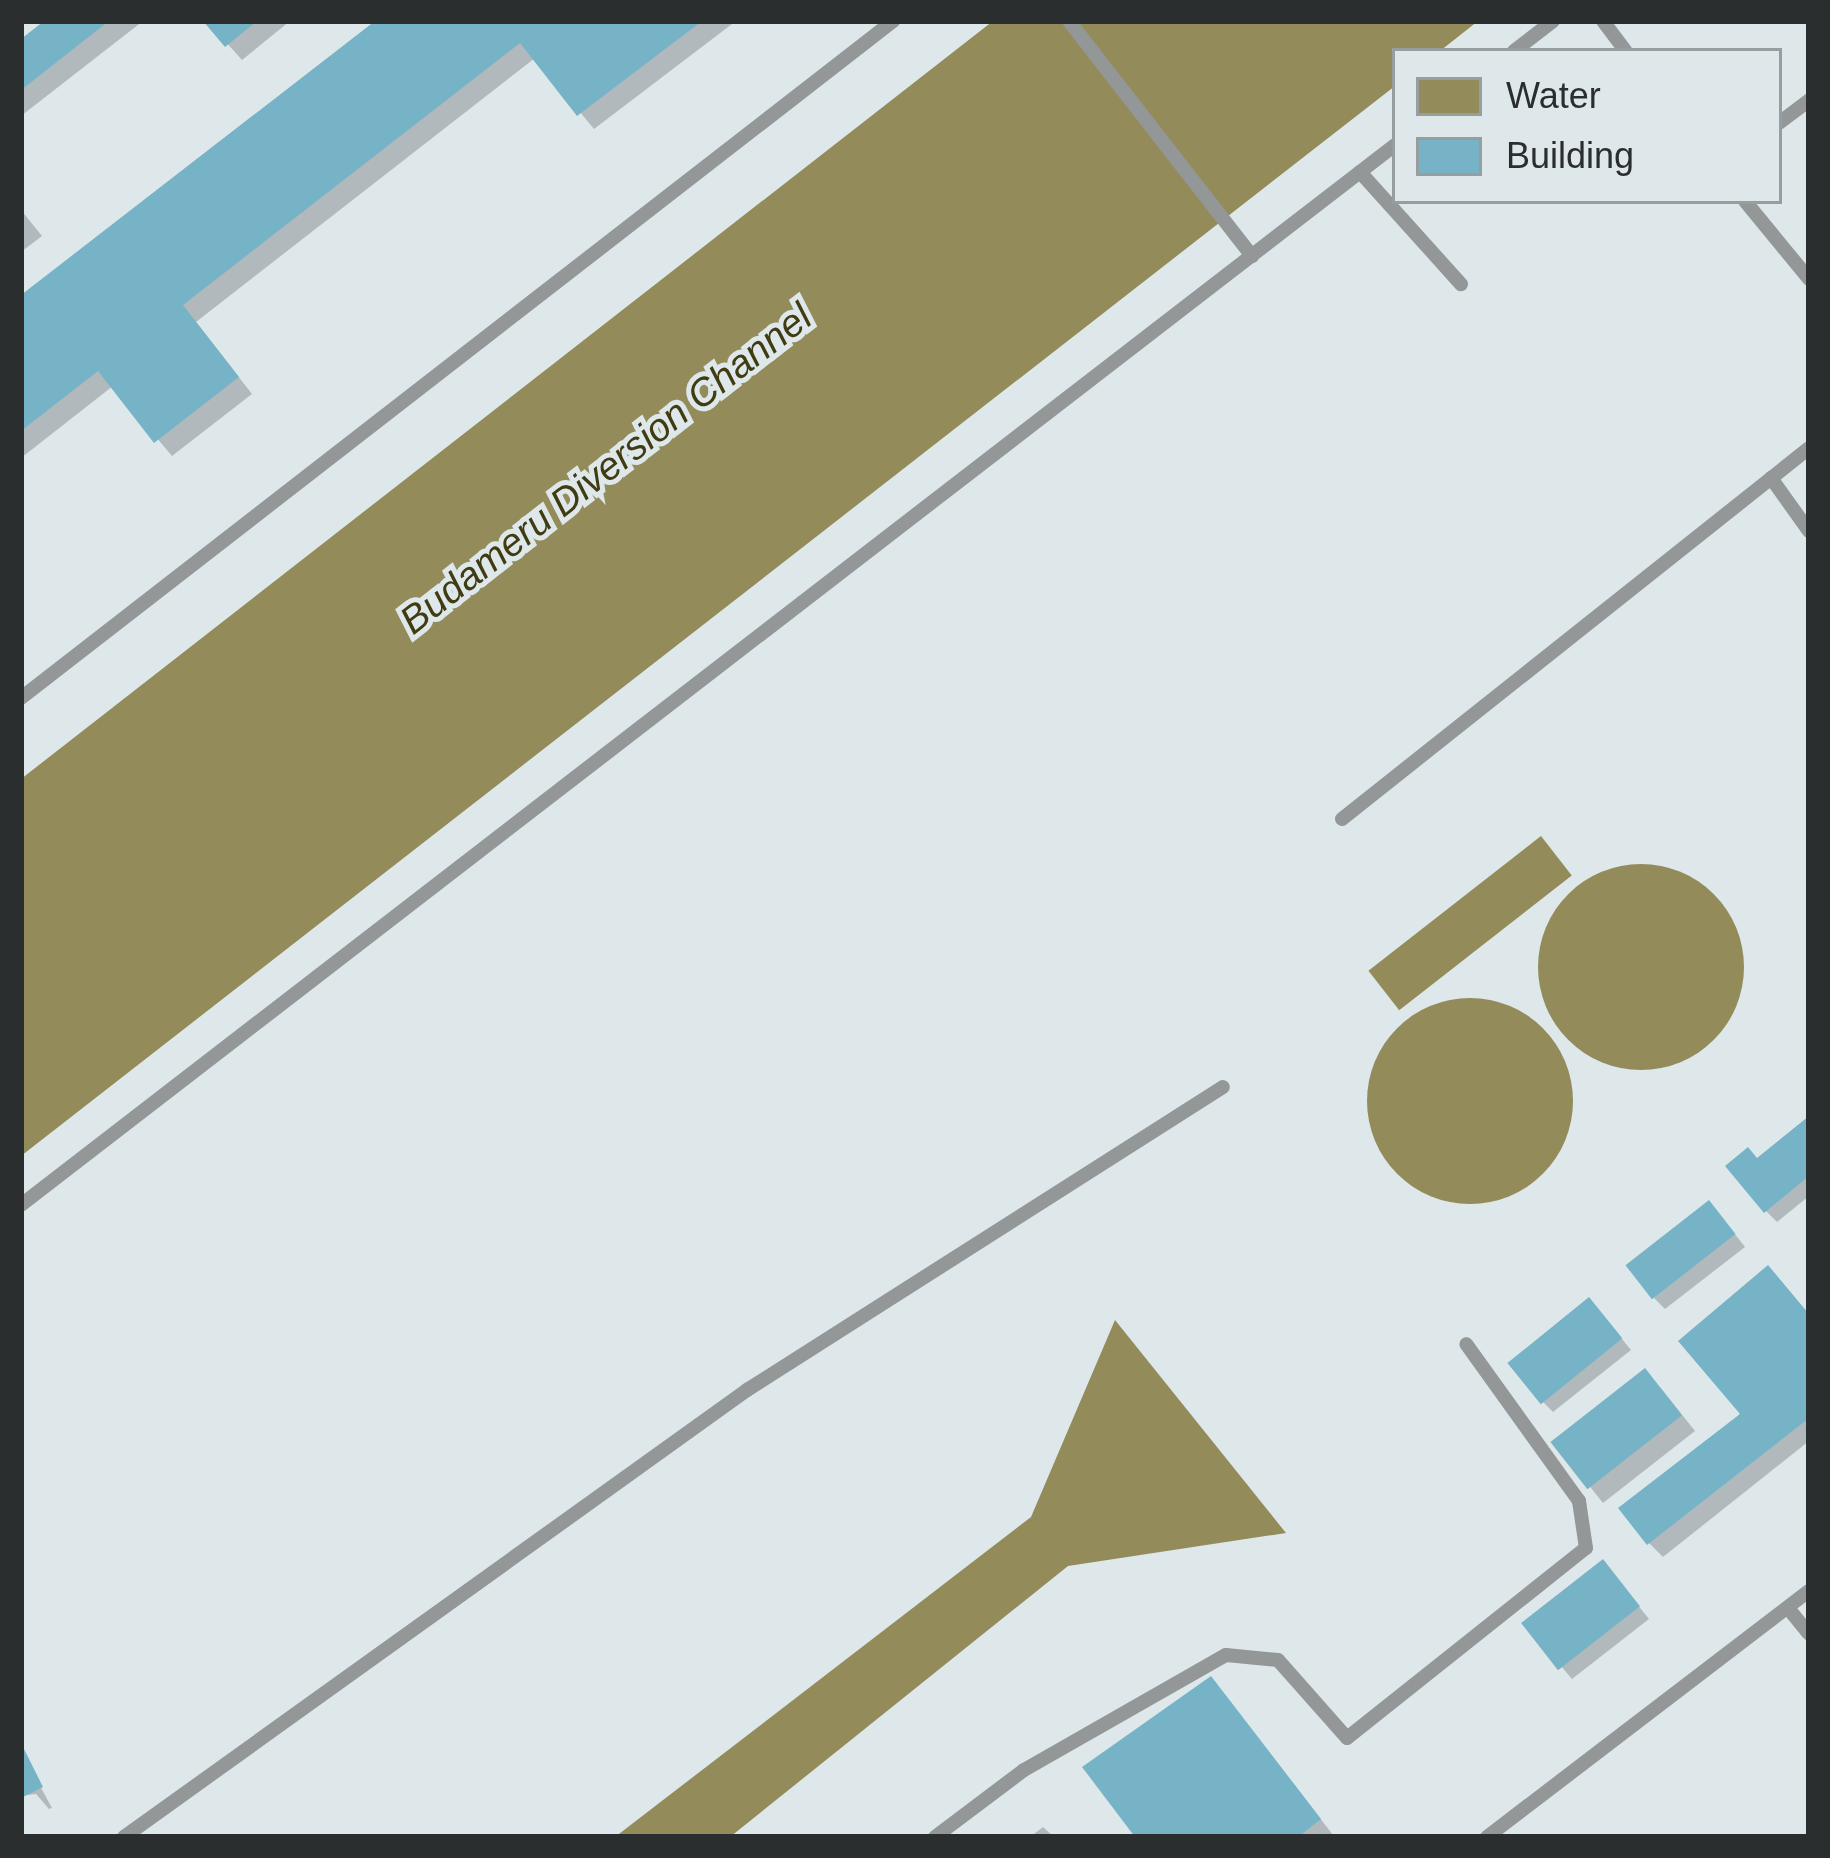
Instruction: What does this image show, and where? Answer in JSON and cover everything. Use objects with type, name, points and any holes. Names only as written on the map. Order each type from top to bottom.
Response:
[{"type":"lane","points":[[21,698],[893,21]]},
{"type":"lane","points":[[1069,21],[1252,256]]},
{"type":"lane","points":[[1518,48],[1552,21]]},
{"type":"lane","points":[[1603,21],[1624,48]]},
{"type":"lane","points":[[1782,121],[1809,100]]},
{"type":"lane","points":[[21,1205],[1392,147]]},
{"type":"lane","points":[[1360,172],[1461,284]]},
{"type":"lane","points":[[1746,204],[1809,279]]},
{"type":"lane","points":[[1342,819],[1809,448]]},
{"type":"lane","points":[[1771,478],[1809,531]]},
{"type":"lane","points":[[124,1837],[747,1390],[1223,1087]]},
{"type":"lane","points":[[935,1837],[1024,1770],[1226,1655],[1278,1660],[1347,1738],[1586,1548],[1579,1501],[1466,1344]]},
{"type":"lane","points":[[1487,1837],[1809,1592]]},
{"type":"lane","points":[[1788,1608],[1809,1634]]},
{"type":"water","name":"Budameru Diversion Channel","points":[[993,21],[1478,21],[1444,48],[1392,48],[1392,88],[21,1156],[21,779]]},
{"type":"water","points":[[1541,836],[1572,875],[1399,1010],[1368,971]]},
{"type":"water","points":[[1641,864],[1680,872],[1714,894],[1736,928],[1744,967],[1736,1006],[1714,1040],[1680,1062],[1641,1070],[1602,1062],[1568,1040],[1546,1006],[1538,967],[1546,928],[1568,894],[1602,872]]},
{"type":"water","points":[[1470,998],[1509,1006],[1543,1028],[1565,1062],[1573,1101],[1565,1140],[1543,1174],[1509,1196],[1470,1204],[1431,1196],[1397,1174],[1375,1140],[1367,1101],[1375,1062],[1397,1028],[1431,1006]]},
{"type":"water","points":[[1115,1320],[1286,1533],[1068,1566],[730,1837],[615,1837],[1031,1517]]},
{"type":"building","points":[[44,21],[109,21],[21,90],[21,39]]},
{"type":"building","points":[[203,21],[257,21],[225,47]]},
{"type":"building","points":[[375,21],[702,21],[577,116],[520,43],[183,305],[239,377],[154,443],[98,371],[21,431],[21,295]]},
{"type":"building","points":[[1809,1116],[1809,1176],[1764,1213],[1725,1166],[1748,1147],[1757,1158]]},
{"type":"building","points":[[1709,1200],[1735,1234],[1652,1299],[1625,1265]]},
{"type":"building","points":[[1768,1265],[1809,1314],[1809,1418],[1647,1545],[1618,1508],[1740,1414],[1678,1341]]},
{"type":"building","points":[[1589,1297],[1622,1338],[1541,1404],[1507,1363]]},
{"type":"building","points":[[1645,1368],[1682,1415],[1587,1489],[1550,1442]]},
{"type":"building","points":[[1603,1559],[1640,1606],[1558,1670],[1521,1623]]},
{"type":"building","points":[[1211,1676],[1321,1819],[1298,1837],[1135,1837],[1082,1767]]},
{"type":"building","points":[[21,1743],[43,1787],[21,1798]]}]
